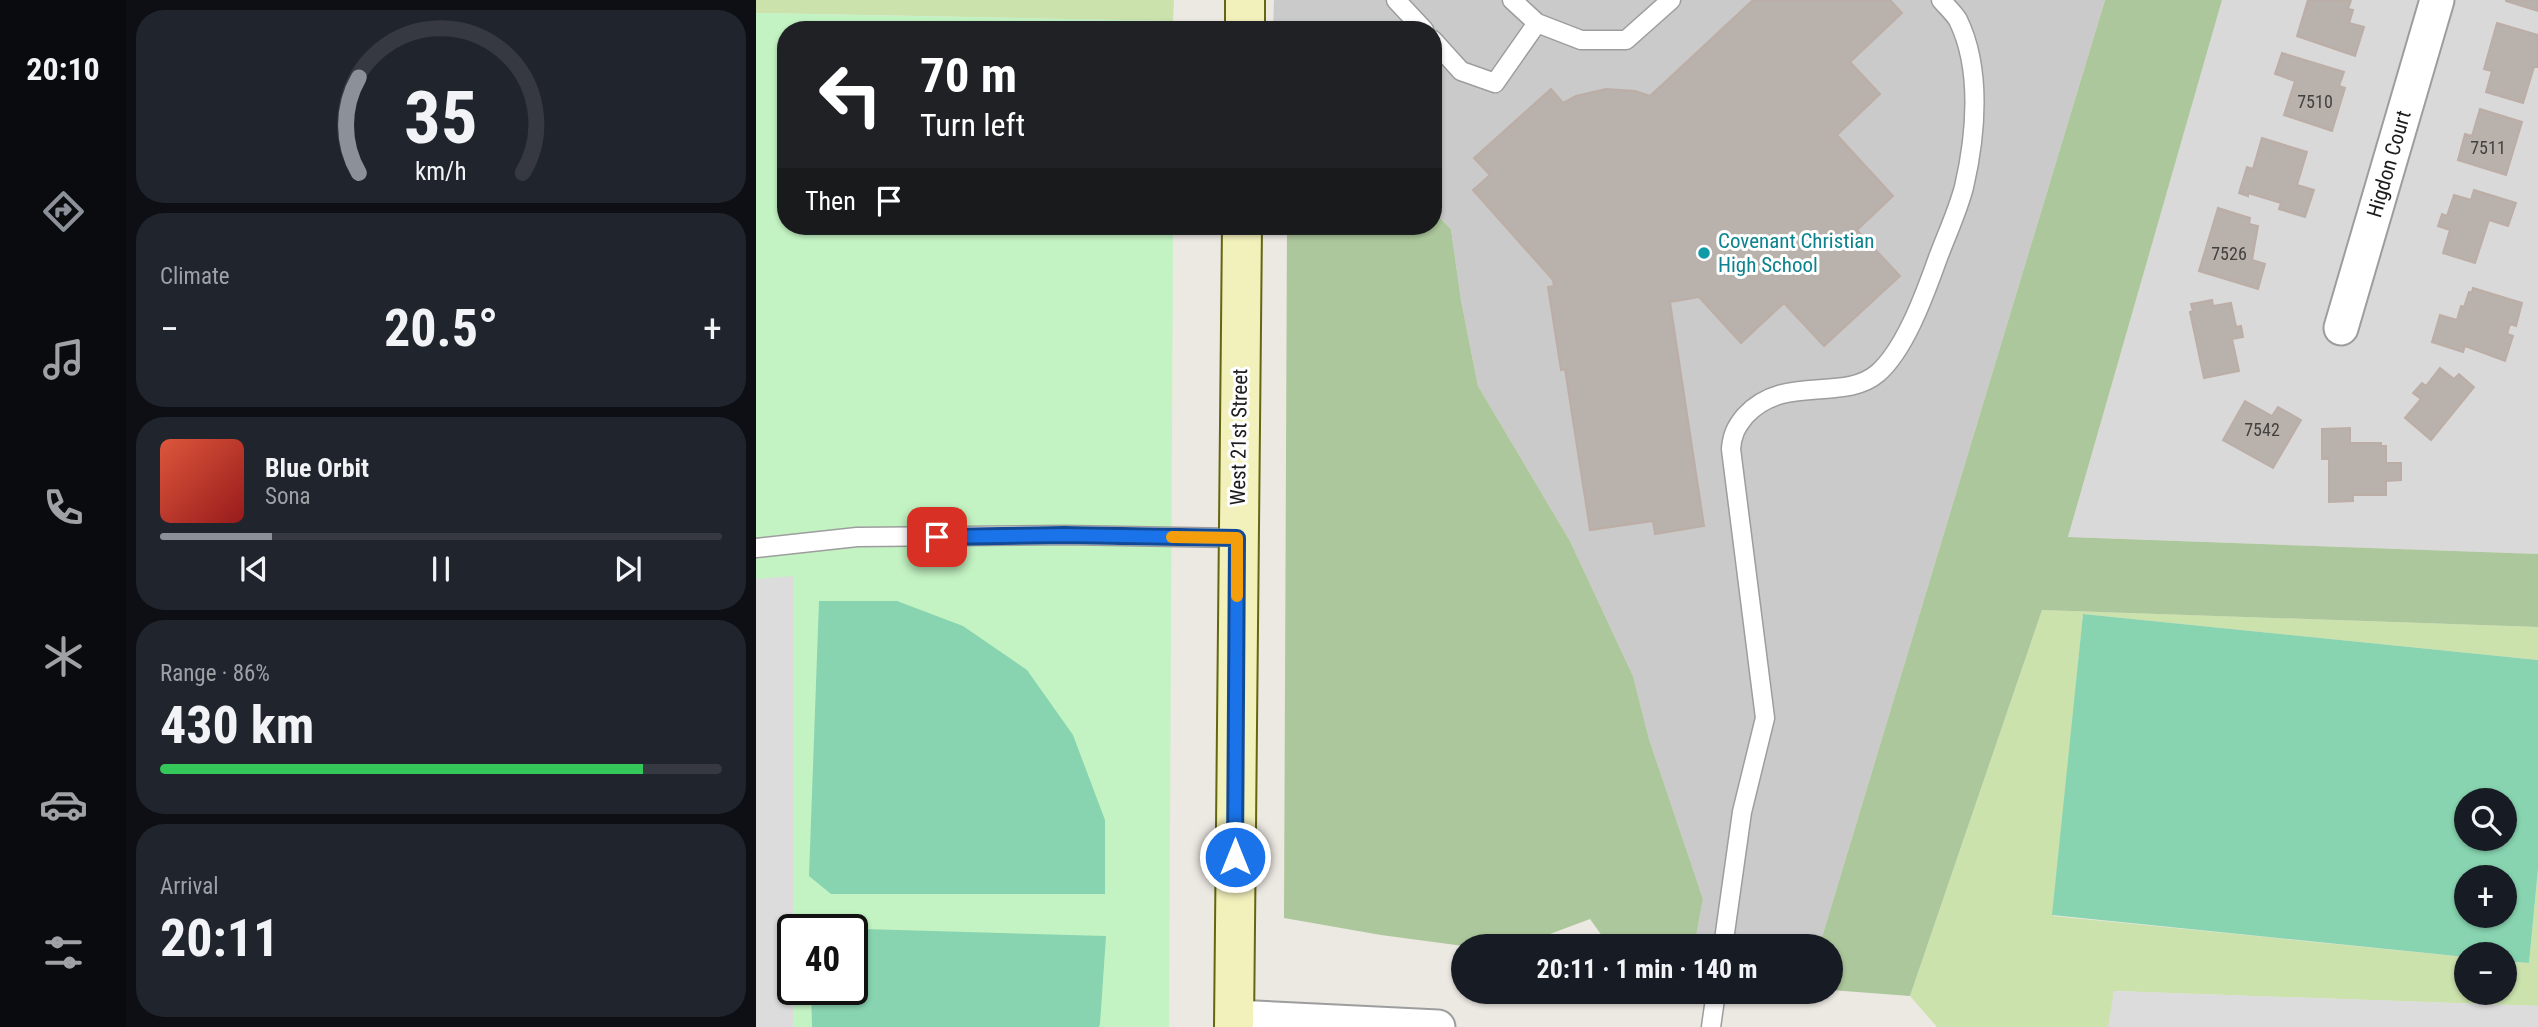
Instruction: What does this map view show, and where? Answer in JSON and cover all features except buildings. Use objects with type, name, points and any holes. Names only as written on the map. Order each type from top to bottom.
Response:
[{"type":"street","points":[[1245,0],[1245,21]]},
{"type":"street","name":"Higdon Court","points":[[2340,328],[2437,0]]},
{"type":"street","name":"West 21st Street","points":[[1234,1022],[1242,235]]},
{"type":"street","points":[[1234,1022],[1438,1027]]},
{"type":"lane","points":[[1396,0],[1416,21]]},
{"type":"lane","points":[[1512,0],[1536,23],[1581,40],[1626,40],[1671,0]]},
{"type":"lane","points":[[1725,934],[1742,812],[1765,718],[1731,435],[1757,403],[1785,392],[1854,384],[1877,374],[1896,350],[1922,300],[1964,188],[1974,112],[1971,60],[1957,18],[1941,0]]},
{"type":"lane","points":[[1442,50],[1461,71],[1495,83],[1536,23]]},
{"type":"lane","points":[[756,548],[857,537],[1064,535],[1237,538]]},
{"type":"lane","points":[[1711,1027],[1714,1004]]},
{"type":"shaded area","points":[[1274,0],[2105,0],[1823,934],[1696,934],[1703,899],[1649,739],[1633,676],[1570,541],[1478,386],[1461,300],[1451,229],[1442,220],[1442,21],[1273,21]]},
{"type":"shaded area","points":[[2222,0],[2538,0],[2538,554],[2068,537]]},
{"type":"shaded area","points":[[793,576],[793,914],[777,914],[777,1005],[793,1005],[793,1027],[756,1027],[756,579]]},
{"type":"shaded area","points":[[2114,991],[2538,1006],[2538,1027],[2108,1027]]},
{"type":"green space","points":[[756,0],[1174,0],[1173,21],[756,13]]},
{"type":"green space","points":[[2105,0],[2222,0],[2068,537],[2538,554],[2538,627],[2042,610],[1910,996],[1843,991],[1843,934],[1823,934]]},
{"type":"green space","points":[[756,13],[1173,21],[777,21],[777,235],[1173,235],[1169,1027],[756,1027]]},
{"type":"green space","points":[[1442,220],[1451,229],[1461,300],[1478,386],[1570,541],[1633,676],[1649,739],[1703,899],[1696,934],[1601,934],[1590,919],[1550,934],[1451,934],[1451,944],[1284,918],[1287,235],[1442,235]]},
{"type":"green space","points":[[819,601],[897,601],[963,626],[1027,670],[1073,735],[1105,820],[1105,894],[831,894],[809,876]]},
{"type":"green space","points":[[2042,610],[2538,627],[2538,660],[2083,614],[2053,916],[2454,956],[2454,1003],[2114,991],[2110,1027],[1937,1027],[1910,996]]},
{"type":"green space","points":[[2083,614],[2538,660],[2538,869],[2529,963],[2517,962],[2517,942],[2454,942],[2454,956],[2052,915]]},
{"type":"green space","points":[[2538,869],[2538,1006],[2510,1005],[2517,1005],[2517,962],[2529,963]]},
{"type":"green space","points":[[868,929],[1106,936],[1099,1027],[812,1027],[811,1005],[868,1005]]},
{"type":"slow traffic","points":[[1172,537],[1237,538],[1237,596]]},
{"type":"place","name":"Covenant Christian High School","points":[[1704,253]]},
{"type":"route","points":[[937,537],[1064,535],[1237,538],[1235,857]]}]
